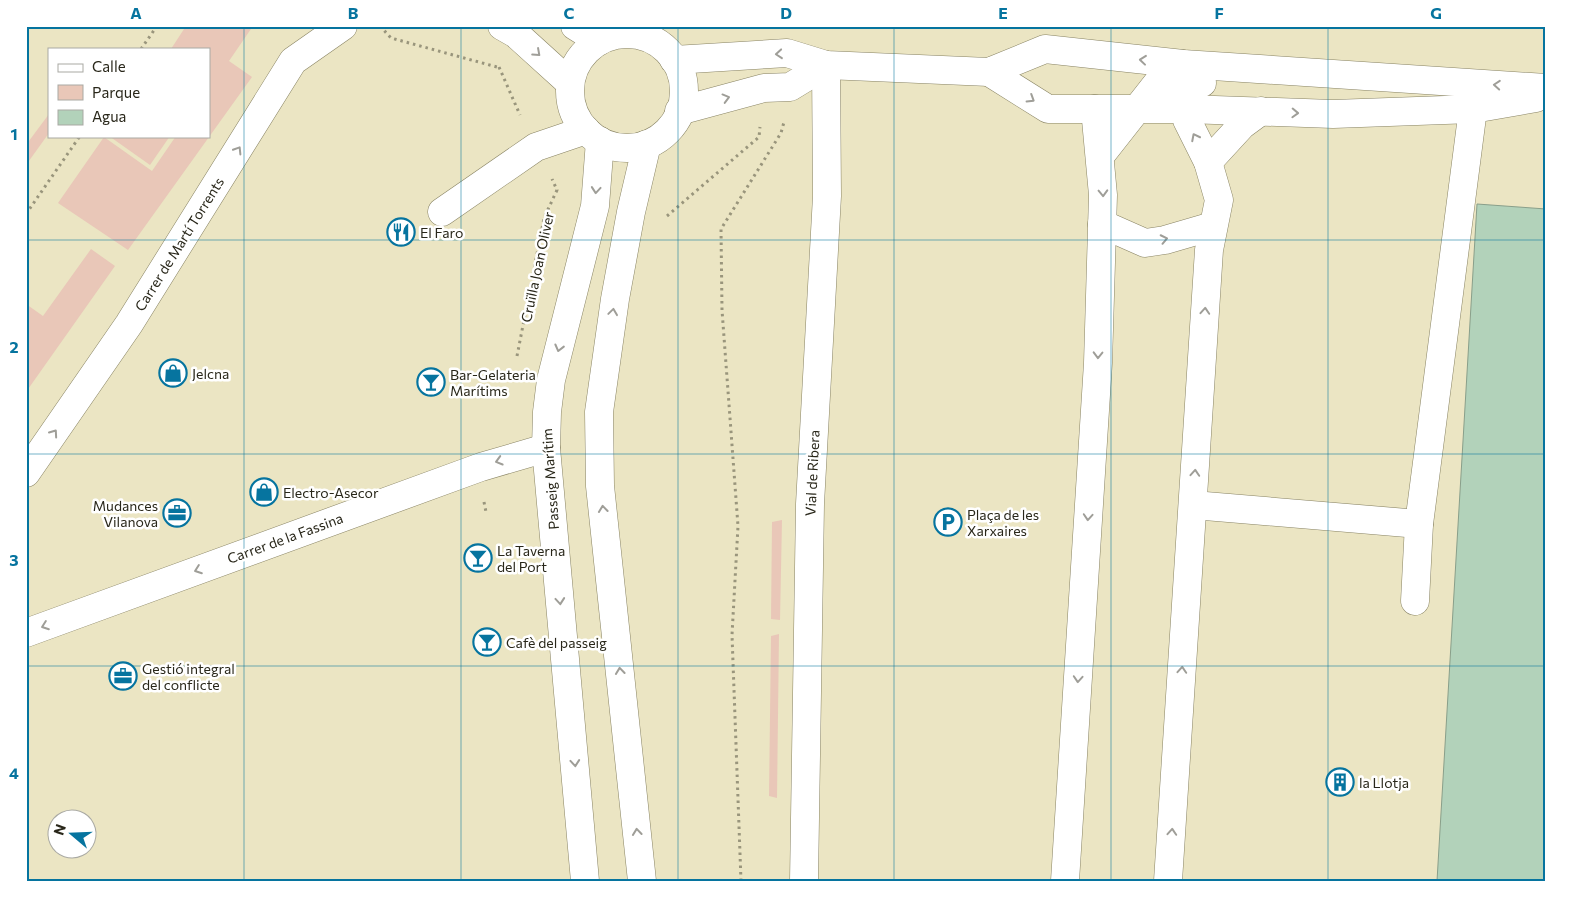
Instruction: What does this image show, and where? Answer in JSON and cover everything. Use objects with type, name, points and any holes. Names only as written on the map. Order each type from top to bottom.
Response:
[{"type":"street","name":"Carrer de Martí Torrents","points":[[26,473],[129,324],[293,61],[343,26]]},
{"type":"street","points":[[502,26],[516,34],[570,83]]},
{"type":"street","points":[[575,26],[599,41]]},
{"type":"street","points":[[442,212],[536,147],[593,136],[626,148],[647,144],[666,131],[679,111],[683,82],[674,60],[650,33],[624,34],[599,41],[582,56],[576,66],[570,83],[574,112],[593,136]]},
{"type":"street","points":[[674,60],[787,53],[826,65],[990,72],[1046,49],[1276,87],[1305,72],[1546,88]]},
{"type":"street","points":[[679,111],[764,88],[790,87],[826,65]]},
{"type":"street","name":"Vial de Ribera","points":[[804,881],[810,504],[827,196],[826,65]]},
{"type":"street","points":[[990,72],[1048,110],[1186,109],[1333,114],[1473,109],[1546,97]]},
{"type":"street","points":[[1100,156],[1159,82],[1184,73]]},
{"type":"street","points":[[1168,881],[1209,250],[1219,200],[1208,162],[1187,120],[1184,73]]},
{"type":"street","points":[[1065,881],[1098,362],[1103,195],[1095,109]]},
{"type":"street","points":[[1415,601],[1419,524],[1473,109]]},
{"type":"street","points":[[1208,162],[1242,125],[1261,112]]},
{"type":"street","name":"Passeig Marítim","points":[[586,881],[546,448],[547,412],[551,380],[595,206],[593,136]]},
{"type":"street","points":[[642,881],[600,486],[599,412],[615,299],[631,212],[647,144]]},
{"type":"street","points":[[1102,224],[1145,243],[1165,240],[1213,226]]},
{"type":"street","name":"Carrer de la Fassina","points":[[26,633],[481,466],[546,448]]},
{"type":"street","points":[[1193,505],[1419,524]]},
{"type":"path","points":[[143,48],[157,26]]},
{"type":"path","name":"Cruïlla Joan Oliver","points":[[380,26],[392,38],[498,68],[557,190],[544,218],[517,358]]},
{"type":"path","points":[[741,881],[732,635],[738,518],[722,310],[721,230],[781,133]]},
{"type":"path","points":[[663,219],[759,137]]},
{"type":"path","points":[[26,214],[79,138]]},
{"type":"green space","points":[[186,26],[253,26],[229,61],[252,77],[210,136],[210,48],[172,48]]},
{"type":"green space","points":[[48,115],[48,134],[26,165],[26,145]]},
{"type":"green space","points":[[103,138],[152,171],[175,138],[208,138],[128,250],[58,203]]},
{"type":"green space","points":[[112,138],[169,138],[150,165]]},
{"type":"green space","points":[[91,249],[115,266],[26,392],[26,304],[43,316]]},
{"type":"green space","points":[[782,520],[780,620],[771,619],[772,522]]},
{"type":"green space","points":[[779,634],[777,798],[769,796],[771,636]]},
{"type":"water","points":[[1477,204],[1546,209],[1546,881],[1437,881]]},
{"type":"place","name":"El Faro","points":[[401,232]]},
{"type":"place","name":"Jelcna","points":[[173,373]]},
{"type":"place","name":"Bar-Gelateria Marítims","points":[[431,382]]},
{"type":"place","name":"Electro-Asecor","points":[[264,492]]},
{"type":"place","name":"Mudances Vilanova","points":[[177,513]]},
{"type":"place","name":"Plaça de les Xarxaires","points":[[948,522]]},
{"type":"place","name":"La Taverna del Port","points":[[478,558]]},
{"type":"place","name":"Cafè del passeig","points":[[487,642]]},
{"type":"place","name":"Gestió integral del conflicte","points":[[123,676]]},
{"type":"place","name":"la Llotja","points":[[1340,782]]}]
